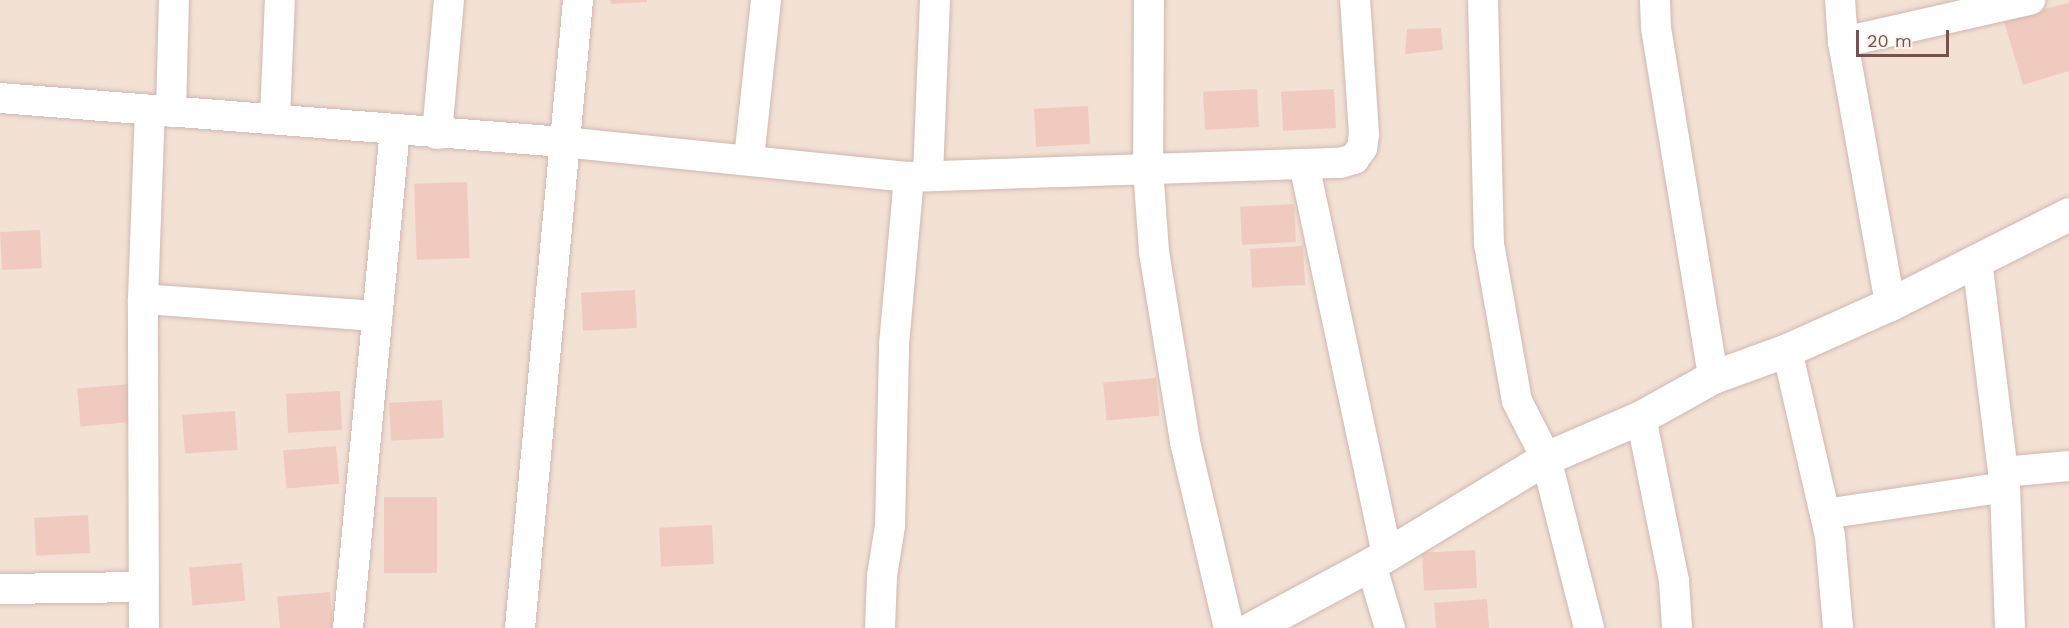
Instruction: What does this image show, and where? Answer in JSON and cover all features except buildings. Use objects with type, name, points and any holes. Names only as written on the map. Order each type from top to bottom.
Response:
[{"type":"street","points":[[144,628],[143,299],[174,0]]},
{"type":"street","points":[[275,117],[280,0]]},
{"type":"street","points":[[437,134],[449,0]]},
{"type":"street","points":[[520,628],[563,142],[578,0]]},
{"type":"street","points":[[749,159],[766,0]]},
{"type":"street","points":[[880,628],[890,526],[894,345],[919,176],[935,0]]},
{"type":"street","points":[[1149,0],[1148,168],[1154,252],[1185,442],[1229,628]]},
{"type":"street","points":[[0,98],[161,112],[275,117],[437,134],[563,142],[919,176],[1340,163],[1354,159],[1362,148],[1355,0]]},
{"type":"street","points":[[1484,0],[1489,244],[1517,401],[1546,458],[1589,628]]},
{"type":"street","points":[[1655,0],[1663,76],[1713,377]]},
{"type":"street","points":[[1840,0],[1843,42],[1890,304]]},
{"type":"street","points":[[1843,42],[2030,0]]},
{"type":"street","points":[[348,628],[395,129]]},
{"type":"street","points":[[1304,164],[1379,558],[1390,628]]},
{"type":"street","points":[[1252,628],[1379,558],[1546,458],[1641,417],[1713,377],[1787,350],[1890,304],[2069,214]]},
{"type":"street","points":[[1977,260],[2004,480],[2010,628]]},
{"type":"street","points":[[143,299],[377,316]]},
{"type":"street","points":[[1787,350],[1825,514],[1838,628]]},
{"type":"street","points":[[1641,417],[1674,581],[1677,628]]},
{"type":"street","points":[[1825,514],[2069,466]]},
{"type":"street","points":[[0,589],[143,586]]},
{"type":"shaded area","points":[[0,0],[2069,0],[2069,628],[0,628]]}]
